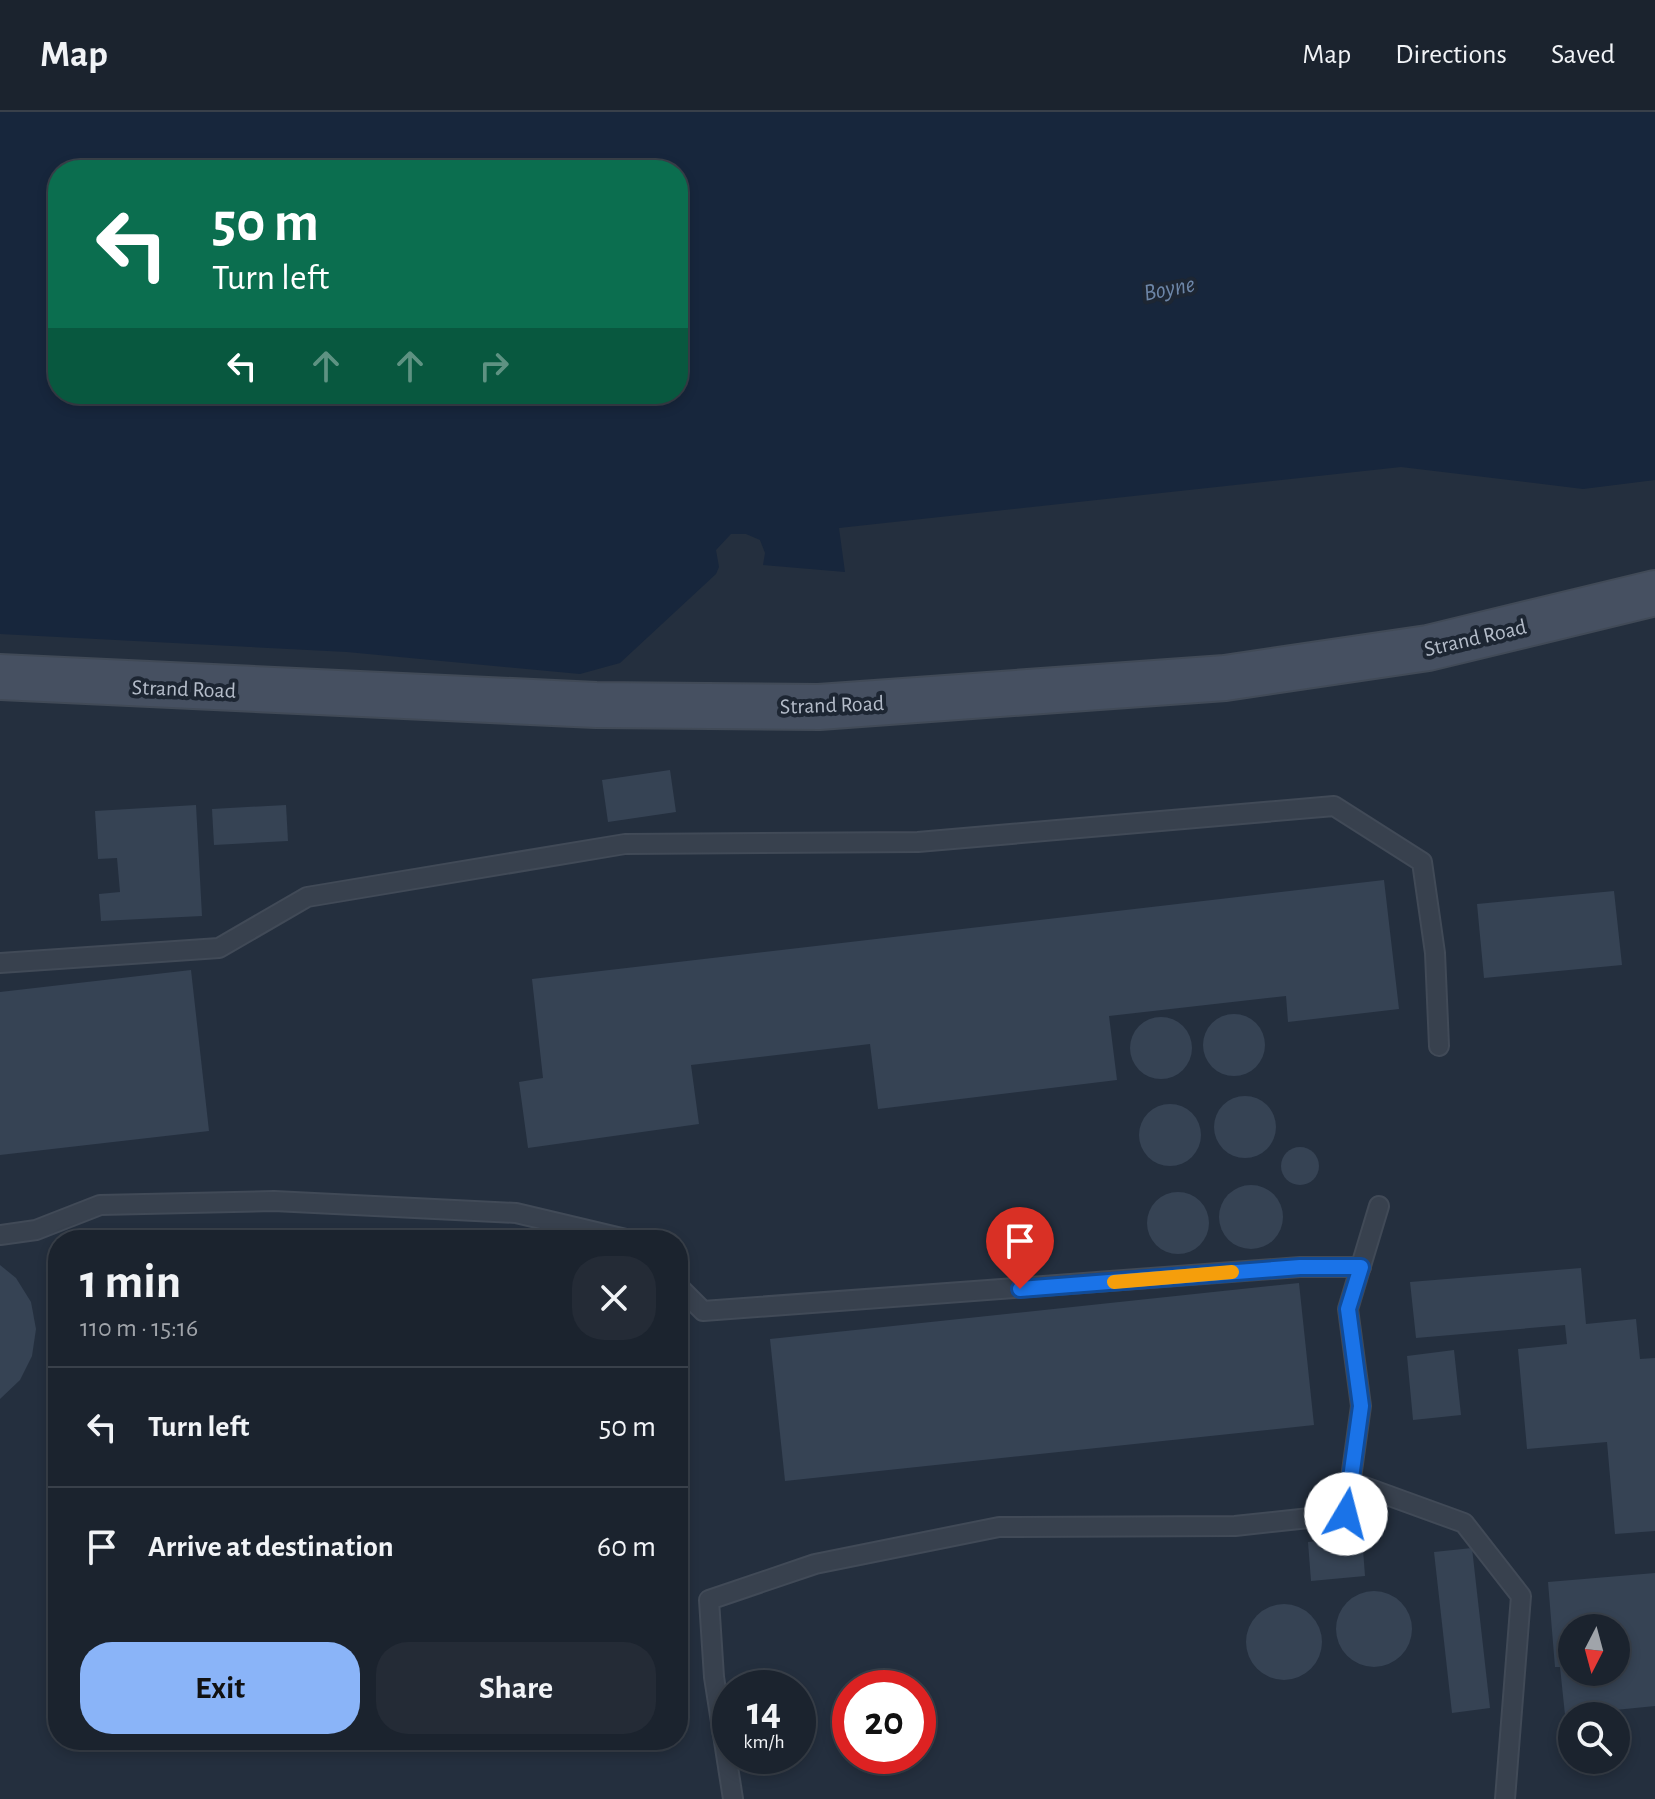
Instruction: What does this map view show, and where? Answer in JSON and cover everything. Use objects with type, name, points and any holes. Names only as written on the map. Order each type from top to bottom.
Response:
[{"type":"main road","name":"Strand Road","points":[[0,677],[596,705],[819,707],[1225,678],[1428,648],[1655,593]]},
{"type":"lane","points":[[0,963],[219,948],[307,897],[625,844],[918,842],[1334,806],[1422,862],[1435,953],[1439,1046]]},
{"type":"lane","points":[[0,1235],[36,1230],[100,1205],[274,1201],[516,1213],[588,1230]]},
{"type":"lane","points":[[733,1799],[714,1677],[709,1600],[815,1564],[999,1527],[1235,1526],[1346,1514],[1361,1406],[1348,1309],[1379,1206]]},
{"type":"lane","points":[[688,1296],[703,1311],[1300,1267],[1361,1267]]},
{"type":"lane","points":[[1351,1482],[1464,1523],[1521,1596],[1505,1799]]},
{"type":"water","name":"Boyne","points":[[0,112],[1655,112],[1655,480],[1583,489],[1401,467],[839,528],[845,572],[763,565],[765,553],[760,540],[746,534],[731,534],[716,550],[719,567],[716,574],[620,663],[580,674],[347,652],[0,634]]},
{"type":"building","points":[[670,770],[676,812],[608,822],[602,780]]},
{"type":"building","points":[[196,805],[202,916],[101,921],[99,894],[120,892],[117,858],[98,859],[95,811]]},
{"type":"building","points":[[286,805],[288,841],[214,845],[212,809]]},
{"type":"building","points":[[1384,880],[1399,1009],[1288,1022],[1286,996],[1109,1016],[1117,1080],[878,1109],[870,1044],[691,1065],[699,1124],[528,1148],[519,1082],[543,1078],[532,979]]},
{"type":"building","points":[[1614,891],[1622,965],[1484,978],[1477,904]]},
{"type":"building","points":[[191,970],[209,1131],[0,1155],[0,992]]},
{"type":"building","points":[[1228,1014],[1240,1014],[1256,1023],[1263,1033],[1263,1057],[1256,1067],[1240,1076],[1228,1076],[1208,1062],[1203,1051],[1203,1039],[1217,1019]]},
{"type":"building","points":[[1155,1017],[1167,1017],[1183,1026],[1190,1036],[1190,1060],[1183,1070],[1167,1079],[1155,1079],[1135,1065],[1130,1054],[1130,1042],[1144,1022]]},
{"type":"building","points":[[1239,1096],[1251,1096],[1267,1105],[1274,1115],[1274,1139],[1267,1149],[1251,1158],[1239,1158],[1219,1144],[1214,1133],[1214,1121],[1228,1101]]},
{"type":"building","points":[[1164,1104],[1176,1104],[1192,1113],[1199,1123],[1199,1147],[1192,1157],[1176,1166],[1164,1166],[1144,1152],[1139,1141],[1139,1129],[1153,1109]]},
{"type":"building","points":[[1300,1147],[1313,1153],[1319,1166],[1313,1179],[1300,1185],[1287,1179],[1281,1166],[1287,1153]]},
{"type":"building","points":[[1251,1185],[1269,1191],[1277,1199],[1283,1217],[1277,1235],[1269,1243],[1251,1249],[1233,1243],[1225,1235],[1219,1217],[1225,1199],[1233,1191]]},
{"type":"building","points":[[1172,1192],[1184,1192],[1200,1201],[1207,1211],[1207,1235],[1200,1245],[1184,1254],[1172,1254],[1152,1240],[1147,1229],[1147,1217],[1161,1197]]},
{"type":"building","points":[[0,1265],[16,1278],[31,1302],[36,1329],[32,1356],[20,1380],[0,1399]]},
{"type":"building","points":[[1581,1268],[1586,1324],[1636,1319],[1640,1359],[1655,1358],[1655,1531],[1615,1534],[1607,1442],[1527,1449],[1518,1349],[1567,1344],[1565,1325],[1416,1338],[1410,1282]]},
{"type":"building","points":[[1299,1283],[1314,1425],[785,1481],[770,1339]]},
{"type":"building","points":[[1454,1350],[1461,1415],[1413,1420],[1407,1356]]},
{"type":"building","points":[[1362,1536],[1365,1576],[1311,1581],[1308,1542]]},
{"type":"building","points":[[1472,1548],[1490,1708],[1452,1713],[1434,1552]]},
{"type":"building","points":[[1655,1573],[1655,1706],[1630,1708],[1630,1702],[1564,1702],[1562,1686],[1630,1686],[1630,1614],[1558,1614],[1558,1667],[1555,1667],[1548,1582]]},
{"type":"building","points":[[1374,1591],[1388,1594],[1401,1602],[1409,1615],[1412,1629],[1409,1643],[1401,1656],[1388,1664],[1374,1667],[1360,1664],[1347,1656],[1339,1643],[1336,1629],[1339,1615],[1347,1602],[1360,1594]]},
{"type":"building","points":[[1284,1604],[1298,1607],[1311,1615],[1319,1628],[1322,1642],[1319,1656],[1311,1669],[1298,1677],[1284,1680],[1270,1677],[1257,1669],[1249,1656],[1246,1642],[1249,1628],[1257,1615],[1270,1607]]},
{"type":"slow traffic","points":[[1114,1282],[1232,1272]]},
{"type":"route","points":[[1020,1289],[1300,1267],[1361,1267],[1348,1309],[1361,1406],[1346,1514]]}]
